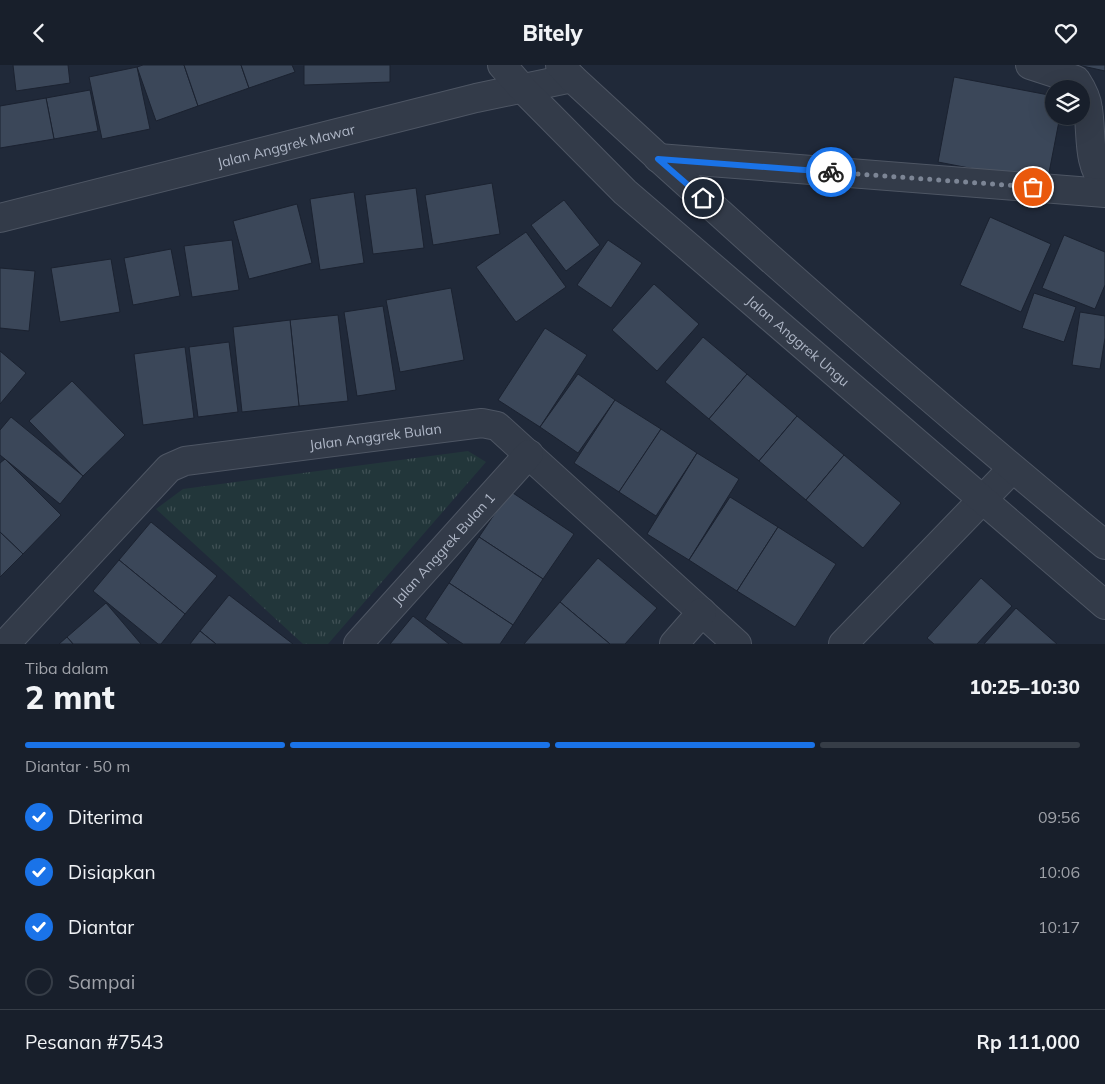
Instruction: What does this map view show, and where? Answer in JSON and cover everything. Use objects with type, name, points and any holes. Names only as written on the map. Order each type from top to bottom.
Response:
[{"type":"street","name":"Jalan Anggrek Ungu","points":[[502,65],[522,89],[625,192],[1105,605]]},
{"type":"street","points":[[1030,65],[1076,80],[1084,93],[1088,108],[1092,157],[1100,179],[1105,185]]},
{"type":"street","name":"Jalan Anggrek Mawar","points":[[0,218],[476,97],[522,89],[566,72]]},
{"type":"street","points":[[566,72],[658,159],[852,331],[1012,469],[1105,545]]},
{"type":"street","points":[[658,159],[1105,193]]},
{"type":"street","name":"Jalan Anggrek Bulan","points":[[9,644],[10,639],[170,468],[185,461],[482,423],[497,426],[737,644]]},
{"type":"street","name":"Jalan Anggrek Bulan 1","points":[[358,644],[529,454]]},
{"type":"street","points":[[843,644],[1012,469]]},
{"type":"street","points":[[674,644],[702,612]]},
{"type":"green space","points":[[468,451],[486,462],[328,644],[303,644],[156,509],[183,489]]},
{"type":"building","points":[[13,65],[68,65],[70,83],[16,91]]},
{"type":"building","points":[[143,65],[184,65],[198,106],[156,121],[137,67]]},
{"type":"building","points":[[184,65],[241,65],[249,88],[198,106]]},
{"type":"building","points":[[241,65],[292,65],[295,72],[249,88]]},
{"type":"building","points":[[304,65],[390,65],[390,82],[304,85]]},
{"type":"building","points":[[1078,65],[1105,65],[1105,71]]},
{"type":"building","points":[[137,67],[150,129],[102,139],[89,77]]},
{"type":"building","points":[[954,77],[1045,94],[1045,125],[1058,125],[1047,183],[938,162]]},
{"type":"building","points":[[90,90],[98,131],[54,139],[46,98]]},
{"type":"building","points":[[46,98],[54,139],[0,148],[0,106]]},
{"type":"building","points":[[492,183],[500,234],[433,245],[425,195]]},
{"type":"building","points":[[416,188],[424,248],[373,254],[365,195]]},
{"type":"building","points":[[354,192],[364,263],[320,270],[310,199]]},
{"type":"building","points":[[564,200],[600,245],[566,271],[531,225]]},
{"type":"building","points":[[297,204],[312,263],[249,279],[233,221]]},
{"type":"building","points":[[990,217],[1051,244],[1021,312],[960,285]]},
{"type":"building","points":[[526,232],[566,287],[516,322],[476,267]]},
{"type":"building","points":[[1064,235],[1105,252],[1105,285],[1095,309],[1042,288]]},
{"type":"building","points":[[232,240],[239,290],[192,297],[184,246]]},
{"type":"building","points":[[608,240],[642,263],[611,308],[577,285]]},
{"type":"building","points":[[171,249],[180,296],[133,305],[124,258]]},
{"type":"building","points":[[111,259],[120,312],[60,322],[51,268]]},
{"type":"building","points":[[0,268],[35,271],[29,331],[0,328]]},
{"type":"building","points":[[654,284],[699,324],[657,371],[612,330]]},
{"type":"building","points":[[451,288],[464,360],[400,372],[386,300]]},
{"type":"building","points":[[1034,293],[1076,307],[1064,342],[1022,328]]},
{"type":"building","points":[[383,306],[396,390],[357,396],[344,312]]},
{"type":"building","points":[[1080,312],[1105,316],[1105,338],[1100,369],[1072,365]]},
{"type":"building","points":[[338,315],[348,401],[299,406],[290,320]]},
{"type":"building","points":[[290,320],[299,406],[242,412],[233,327]]},
{"type":"building","points":[[545,328],[587,355],[540,427],[498,400]]},
{"type":"building","points":[[703,337],[747,374],[709,419],[665,382]]},
{"type":"building","points":[[229,342],[238,412],[198,417],[189,347]]},
{"type":"building","points":[[185,347],[194,418],[143,425],[134,354]]},
{"type":"building","points":[[0,351],[26,373],[0,404]]},
{"type":"building","points":[[578,374],[615,400],[578,453],[540,427]]},
{"type":"building","points":[[747,374],[797,416],[759,461],[709,419]]},
{"type":"building","points":[[72,381],[125,435],[83,476],[29,421]]},
{"type":"building","points":[[615,400],[661,429],[619,492],[574,463]]},
{"type":"building","points":[[797,416],[844,455],[806,500],[759,461]]},
{"type":"building","points":[[11,417],[83,476],[60,504],[0,455],[0,430]]},
{"type":"building","points":[[661,429],[697,453],[656,516],[619,492]]},
{"type":"building","points":[[697,453],[739,479],[689,560],[647,534]]},
{"type":"building","points":[[844,455],[901,503],[863,548],[806,500]]},
{"type":"building","points":[[5,459],[61,515],[23,554],[0,532],[0,463]]},
{"type":"building","points":[[510,491],[574,534],[543,579],[479,537]]},
{"type":"building","points":[[730,497],[778,527],[737,591],[689,560]]},
{"type":"building","points":[[151,522],[217,576],[185,614],[119,560]]},
{"type":"building","points":[[778,527],[836,564],[795,627],[737,591]]},
{"type":"building","points":[[0,532],[23,554],[0,577]]},
{"type":"building","points":[[479,537],[543,579],[513,625],[449,583]]},
{"type":"building","points":[[598,558],[657,608],[625,644],[610,644],[560,602]]},
{"type":"building","points":[[119,560],[185,614],[161,644],[158,644],[93,591]]},
{"type":"building","points":[[981,578],[1012,606],[977,644],[934,644],[927,638]]},
{"type":"building","points":[[449,583],[513,625],[500,644],[463,644],[425,619]]},
{"type":"building","points":[[229,595],[293,644],[216,644],[200,631]]},
{"type":"building","points":[[560,602],[610,644],[524,644]]},
{"type":"building","points":[[106,603],[141,644],[73,644],[67,637]]},
{"type":"building","points":[[1016,608],[1057,644],[984,644]]},
{"type":"building","points":[[413,616],[449,644],[390,644]]},
{"type":"building","points":[[200,631],[216,644],[190,644]]},
{"type":"building","points":[[67,637],[73,644],[59,644]]},
{"type":"way so far","points":[[831,172],[1033,187]]},
{"type":"route","points":[[703,198],[658,159],[831,172]]}]
